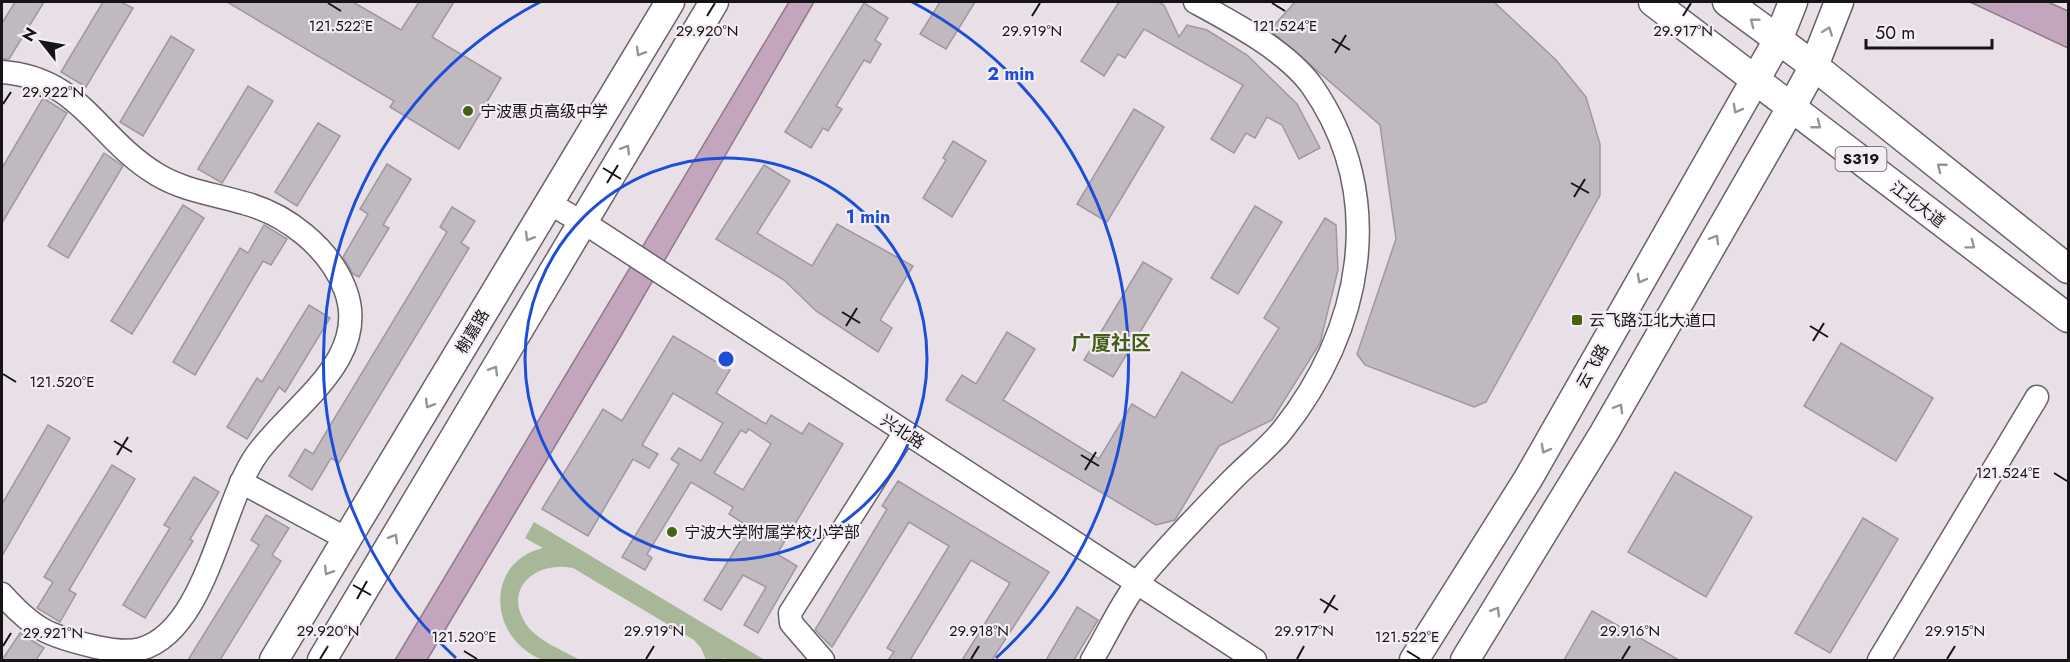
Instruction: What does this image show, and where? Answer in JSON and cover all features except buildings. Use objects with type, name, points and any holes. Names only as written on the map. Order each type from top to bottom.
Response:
[{"type":"main road","name":"榭嘉路","points":[[274,660],[670,2]]},
{"type":"main road","points":[[322,660],[590,226],[714,2]]},
{"type":"main road","name":"江北大道","points":[[1653,2],[2068,318]]},
{"type":"main road","name":"S319","points":[[1727,2],[1814,66],[2068,269]]},
{"type":"main road","name":"云飞路","points":[[1414,660],[1528,479],[1754,77],[1778,40],[1793,2]]},
{"type":"main road","points":[[1465,660],[1605,433],[1814,66],[1839,2]]},
{"type":"street","points":[[1092,660],[1137,584],[1281,431],[1301,403],[1319,374],[1343,322],[1355,278],[1359,246],[1346,156],[1333,125],[1311,85],[1282,58],[1235,24],[1195,2]]},
{"type":"street","points":[[2,72],[22,74],[58,86],[92,115],[113,140],[141,164],[190,190],[243,202],[272,213],[305,235],[328,258],[345,290],[350,322],[345,346],[326,378],[256,455],[241,482],[204,580],[185,614],[164,636],[142,649],[124,651],[64,640],[26,621],[2,594]]},
{"type":"street","name":"兴北路","points":[[549,203],[590,226],[1255,660]]},
{"type":"street","points":[[1879,660],[2037,397]]},
{"type":"street","points":[[823,660],[791,623],[790,613],[905,432]]},
{"type":"street","points":[[241,482],[347,539]]},
{"type":"green space","points":[[534,522],[765,660],[724,658],[724,660],[706,660],[701,648],[694,640],[573,568],[560,567],[547,568],[527,580],[521,588],[518,599],[520,611],[526,624],[536,635],[580,660],[543,660],[525,650],[512,636],[503,619],[500,601],[503,584],[510,568],[524,556],[543,548],[525,538]]},
{"type":"shaded area","points":[[789,2],[814,2],[619,339],[427,660],[395,660]]},
{"type":"shaded area","points":[[1970,2],[2048,2],[2068,11],[2068,48]]},
{"type":"place","name":"宁波惠贞高级中学","points":[[468,111]]},
{"type":"place","name":"云飞路江北大道口","points":[[1577,320]]},
{"type":"place","name":"宁波大学附属学校小学部","points":[[672,532]]},
{"type":"district","name":"广厦社区","points":[[1111,343]]}]
